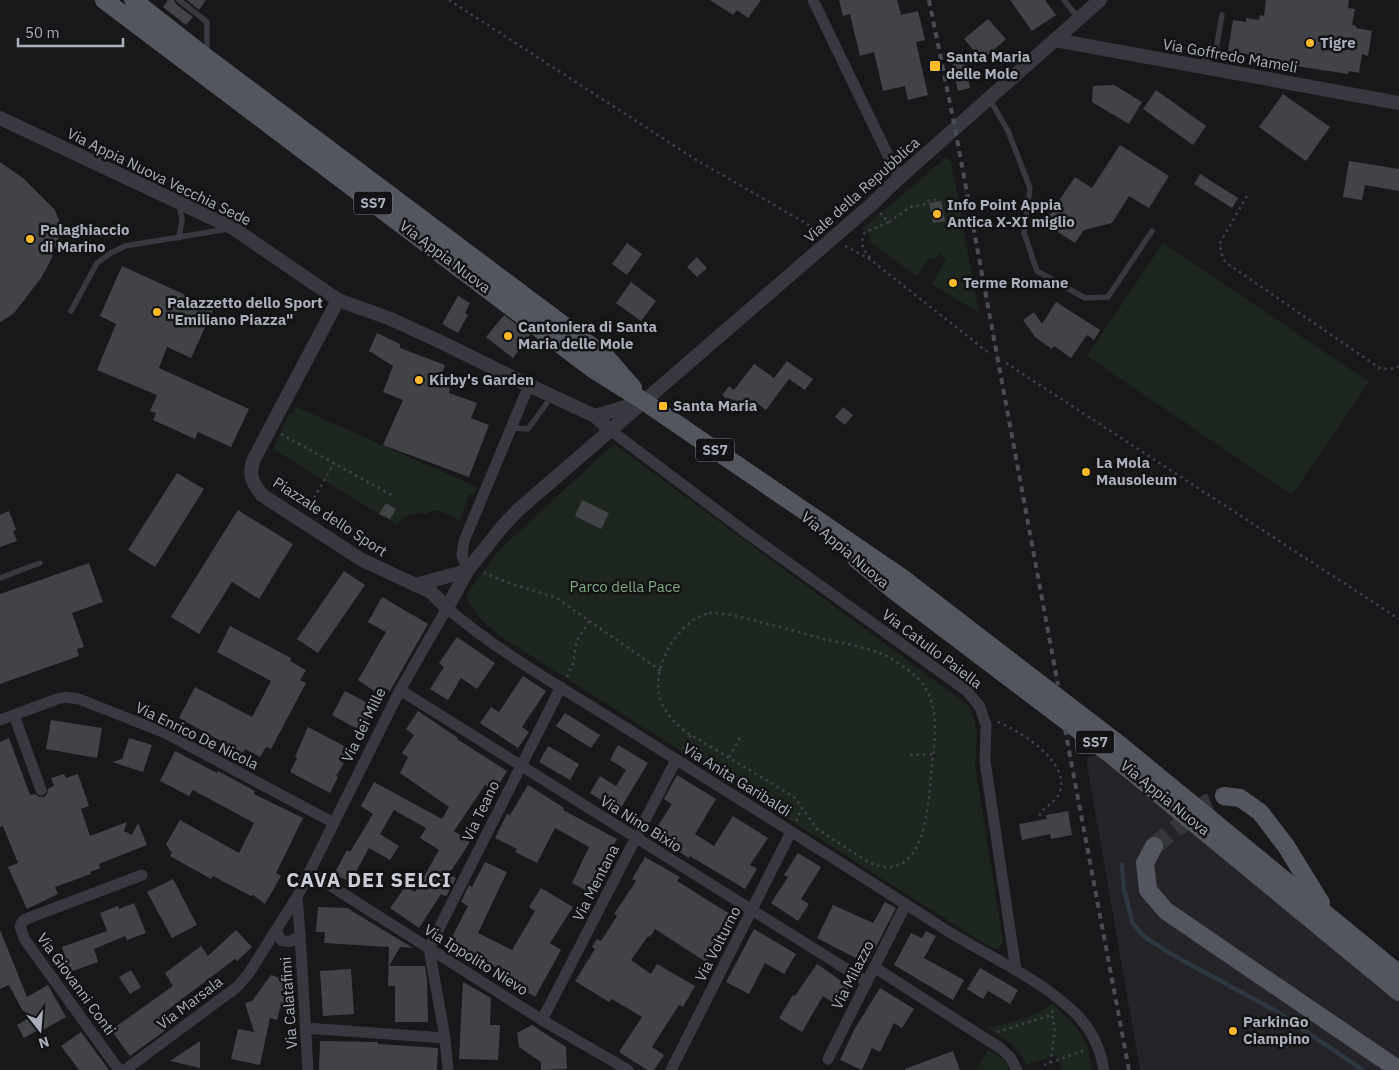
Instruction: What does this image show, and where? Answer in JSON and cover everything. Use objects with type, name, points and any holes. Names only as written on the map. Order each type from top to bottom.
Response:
[{"type":"main road","name":"Via Appia Nuova","points":[[104,0],[594,370],[645,402],[901,577],[1120,745],[1399,974]]},
{"type":"main road","name":"Via Appia Nuova","points":[[133,0],[206,57],[606,357],[645,402]]},
{"type":"main road","name":"Via Appia Nuova","points":[[785,499],[892,589],[1110,754],[1399,992]]},
{"type":"main road","points":[[1224,796],[1240,798],[1260,812],[1286,846],[1327,914]]},
{"type":"main road","points":[[1154,846],[1144,863],[1148,890],[1166,911],[1399,1070]]},
{"type":"street","points":[[813,0],[899,178]]},
{"type":"street","name":"Viale della Repubblica","points":[[645,402],[833,239],[1100,0]]},
{"type":"street","name":"Via Goffredo Mameli","points":[[1055,40],[1399,103]]},
{"type":"street","name":"Via Appia Nuova Vecchia Sede","points":[[0,118],[233,228],[338,300],[392,319],[595,416],[610,430]]},
{"type":"street","name":"Piazzale dello Sport","points":[[338,300],[270,428],[250,470],[256,488],[262,495],[362,560],[431,592],[447,608]]},
{"type":"street","points":[[415,585],[469,568],[462,555],[464,541],[529,385]]},
{"type":"street","points":[[595,416],[645,402]]},
{"type":"street","name":"Via dei Mille","points":[[276,930],[297,896],[400,690],[469,568],[518,510],[645,402]]},
{"type":"street","name":"Via Catullo Paiella","points":[[610,430],[747,533],[974,698],[984,716],[986,725],[985,761],[1016,970]]},
{"type":"street","name":"Via Anita Garibaldi","points":[[447,608],[469,627],[561,687],[963,941],[1016,970]]},
{"type":"street","name":"Via Teano","points":[[429,948],[519,766],[561,687]]},
{"type":"street","name":"Via Nino Bixio","points":[[400,690],[867,982]]},
{"type":"street","name":"Via Enrico De Nicola","points":[[0,720],[57,699],[66,697],[78,699],[165,733],[334,823]]},
{"type":"street","points":[[14,715],[41,790]]},
{"type":"street","name":"Via Mentana","points":[[542,1020],[676,760]]},
{"type":"street","name":"Via Volturno","points":[[671,1070],[791,832]]},
{"type":"street","name":"Via Ippolito Nievo","points":[[309,872],[542,1020],[628,1070]]},
{"type":"street","name":"Via Giovanni Conti","points":[[119,1070],[22,936],[20,927],[26,919],[142,875]]},
{"type":"street","points":[[264,951],[271,946],[291,942],[300,935],[297,896]]},
{"type":"street","name":"Via Milazzo","points":[[828,1059],[906,904]]},
{"type":"street","points":[[276,930],[281,940],[286,942]]},
{"type":"street","name":"Via Marsala","points":[[125,1070],[237,987],[245,979],[276,930]]},
{"type":"street","name":"Via Calatafimi","points":[[300,935],[308,1070]]},
{"type":"street","points":[[429,948],[445,1038],[448,1070]]},
{"type":"street","points":[[874,967],[1005,1052],[1017,1070]]},
{"type":"street","points":[[1016,970],[1063,1002],[1082,1020],[1092,1034],[1104,1070]]},
{"type":"street","points":[[305,1028],[445,1038]]},
{"type":"lane","points":[[179,0],[207,22],[206,57]]},
{"type":"lane","points":[[1064,0],[1078,19]]},
{"type":"lane","points":[[1192,66],[1215,56],[1222,15]]},
{"type":"lane","points":[[989,98],[1008,131],[1030,188],[1024,233],[1037,271],[1085,298],[1108,297],[1152,231]]},
{"type":"lane","points":[[179,202],[182,220],[179,238]]},
{"type":"lane","points":[[71,311],[97,263],[111,253],[125,246],[233,228]]},
{"type":"lane","points":[[511,428],[528,429],[552,396]]},
{"type":"lane","points":[[0,578],[40,563]]},
{"type":"path","points":[[449,0],[698,161],[871,260],[990,354]]},
{"type":"path","points":[[1247,196],[1220,243],[1220,252],[1224,262],[1381,369],[1397,368],[1399,365]]},
{"type":"path","points":[[871,260],[862,247],[861,238],[864,232],[889,222],[910,207],[927,204],[928,201],[935,200],[935,202]]},
{"type":"path","points":[[871,205],[889,222]]},
{"type":"path","points":[[1006,363],[1399,619]]},
{"type":"path","points":[[270,428],[395,497]]},
{"type":"path","points":[[314,498],[334,463]]},
{"type":"path","points":[[469,568],[558,599],[661,671]]},
{"type":"path","points":[[709,613],[735,615],[883,654],[915,675],[923,684],[930,697],[935,718],[928,809],[918,846],[910,857],[901,864],[892,867],[876,866],[818,829],[795,798],[788,793],[691,735],[674,722],[661,700],[659,685],[663,659],[679,633],[695,618],[709,613]]},
{"type":"path","points":[[569,673],[575,656],[577,640],[589,621]]},
{"type":"path","points":[[984,716],[1008,726],[1044,751],[1057,767],[1061,790],[1053,802],[1040,814],[1042,840]]},
{"type":"path","points":[[729,757],[742,734]]},
{"type":"path","points":[[676,760],[691,735]]},
{"type":"path","points":[[910,755],[933,754]]},
{"type":"path","points":[[980,1034],[1004,1031],[1048,1016],[1063,1002]]},
{"type":"path","points":[[1050,1063],[1055,1031],[1052,1013]]},
{"type":"path","points":[[1044,1065],[1097,1046]]},
{"type":"shaded area","points":[[1120,745],[1399,974],[1399,1070],[1140,1070],[1086,759]]},
{"type":"green space","points":[[947,157],[951,162],[979,313],[932,284],[946,259],[940,254],[934,259],[929,259],[917,276],[869,241],[871,236],[863,228]]},
{"type":"green space","points":[[1163,243],[1369,382],[1292,495],[1087,356]]},
{"type":"green space","points":[[296,407],[477,487],[474,495],[469,494],[460,521],[440,511],[411,515],[403,518],[397,525],[273,449],[289,414],[292,415]]},
{"type":"green space","name":"Parco della Pace","points":[[614,444],[969,706],[977,735],[975,766],[1003,941],[1000,948],[990,947],[506,640],[488,626],[473,609],[466,595],[500,549]]},
{"type":"green space","points":[[1052,1003],[1075,1026],[1087,1044],[1092,1070],[1062,1070],[1057,1055],[1026,1065],[1014,1047],[985,1027],[1020,1019],[1046,1008]]},
{"type":"green space","points":[[988,1050],[1005,1060],[1009,1070],[976,1070]]},
{"type":"building","points":[[168,0],[174,0],[176,4],[193,17],[186,25],[163,7]]},
{"type":"building","points":[[187,0],[206,0],[199,10]]},
{"type":"building","points":[[710,0],[761,0],[748,18],[737,10],[733,15]]},
{"type":"building","points":[[839,0],[897,0],[901,15],[918,11],[925,40],[916,42],[928,95],[908,100],[905,86],[883,91],[874,52],[860,56],[850,14],[843,16]]},
{"type":"building","points":[[1010,0],[1045,0],[1056,15],[1032,31]]},
{"type":"building","points":[[1266,0],[1349,0],[1348,8],[1355,9],[1352,25],[1356,26],[1356,28],[1372,31],[1368,56],[1362,54],[1359,73],[1349,71],[1348,74],[1263,61],[1264,57],[1228,51],[1233,20],[1246,22],[1246,18],[1259,20],[1260,15],[1264,16]]},
{"type":"building","points":[[988,19],[1006,39],[982,60],[964,39]]},
{"type":"building","name":"Santa Maria delle Mole","points":[[964,59],[970,88],[958,91],[952,62]]},
{"type":"building","points":[[1114,85],[1142,102],[1129,124],[1092,102],[1093,86]]},
{"type":"building","points":[[1156,90],[1206,126],[1193,145],[1143,109]]},
{"type":"building","points":[[1283,94],[1330,127],[1306,161],[1259,127]]},
{"type":"building","points":[[1120,145],[1169,176],[1149,208],[1129,196],[1112,223],[1084,230],[1075,243],[1044,223],[1075,177],[1092,188]]},
{"type":"building","points":[[1349,161],[1399,169],[1399,191],[1365,185],[1362,200],[1343,197]]},
{"type":"building","name":"Palaghiaccio di Marino","points":[[0,162],[23,178],[55,210],[61,226],[60,235],[51,260],[41,278],[13,314],[0,322]]},
{"type":"building","points":[[1200,174],[1238,198],[1232,208],[1194,184]]},
{"type":"building","name":"Info Point Appia Antica X-XI miglio","points":[[941,201],[945,221],[933,223],[929,203]]},
{"type":"building","points":[[627,243],[642,254],[627,275],[612,264]]},
{"type":"building","points":[[697,257],[707,268],[697,277],[687,267]]},
{"type":"building","points":[[122,266],[214,308],[191,358],[167,347],[159,368],[249,409],[231,447],[198,432],[195,439],[153,420],[156,413],[150,411],[157,395],[97,370],[116,324],[100,316]]},
{"type":"building","points":[[631,282],[656,301],[641,321],[616,303]]},
{"type":"building","points":[[458,296],[470,303],[465,313],[468,315],[458,333],[442,324]]},
{"type":"building","points":[[1056,302],[1100,330],[1094,340],[1087,335],[1071,358],[1054,346],[1052,349],[1035,337],[1023,320],[1034,312],[1042,324]]},
{"type":"building","name":"Cantoniera di Santa Maria delle Mole","points":[[504,315],[530,335],[513,358],[486,337]]},
{"type":"building","points":[[377,333],[400,344],[400,348],[445,365],[442,373],[451,376],[447,387],[450,388],[449,393],[477,403],[471,418],[489,425],[469,477],[383,445],[403,400],[383,392],[393,366],[369,351]]},
{"type":"building","points":[[787,361],[813,379],[805,390],[789,379],[766,410],[754,401],[747,410],[733,399],[730,402],[722,395],[729,386],[734,390],[754,364],[774,378]]},
{"type":"building","points":[[843,407],[853,415],[845,425],[835,417]]},
{"type":"building","points":[[177,473],[204,489],[155,567],[128,550]]},
{"type":"building","points":[[582,500],[609,513],[601,529],[575,516]]},
{"type":"building","points":[[386,503],[396,509],[390,519],[379,514]]},
{"type":"building","points":[[238,510],[293,544],[259,599],[232,582],[199,634],[171,617]]},
{"type":"building","points":[[9,511],[16,530],[13,531],[17,541],[0,547],[0,515]]},
{"type":"building","points":[[89,563],[103,602],[72,613],[84,647],[77,649],[79,656],[0,684],[0,594]]},
{"type":"building","points":[[344,571],[365,585],[318,653],[297,639]]},
{"type":"building","points":[[382,597],[428,624],[390,691],[385,688],[381,696],[358,680],[386,632],[368,622]]},
{"type":"building","points":[[230,626],[291,658],[290,661],[306,670],[300,680],[306,683],[271,749],[266,747],[260,757],[245,749],[243,753],[179,718],[195,687],[252,717],[271,681],[217,652]]},
{"type":"building","points":[[457,637],[495,663],[477,689],[461,678],[448,700],[430,689],[444,667],[439,663]]},
{"type":"building","points":[[523,676],[546,691],[522,727],[529,732],[518,748],[480,723],[491,707],[499,712]]},
{"type":"building","points":[[345,691],[375,707],[361,731],[332,715]]},
{"type":"building","points":[[418,711],[507,771],[495,791],[485,785],[454,831],[470,842],[449,874],[456,878],[447,895],[441,894],[419,928],[390,908],[406,886],[415,892],[439,850],[420,838],[426,828],[394,810],[380,834],[399,846],[390,860],[369,848],[350,882],[334,874],[347,850],[350,852],[373,814],[361,806],[374,782],[442,819],[449,807],[400,773],[408,757],[402,753],[414,735],[406,729]]},
{"type":"building","points":[[565,713],[600,735],[591,748],[556,726]]},
{"type":"building","points":[[51,720],[102,728],[97,758],[46,749]]},
{"type":"building","points":[[308,727],[348,748],[341,762],[344,763],[336,776],[338,777],[330,793],[290,772]]},
{"type":"building","points":[[9,738],[30,795],[35,794],[39,797],[44,797],[48,789],[54,786],[51,778],[64,774],[66,778],[78,774],[89,806],[81,809],[90,836],[127,822],[124,831],[132,835],[138,823],[147,845],[99,864],[100,868],[90,872],[91,874],[55,887],[58,894],[27,909],[8,867],[18,863],[3,826],[0,827],[0,742]]},
{"type":"building","points":[[129,738],[152,745],[143,772],[112,762],[122,759]]},
{"type":"building","points":[[618,745],[648,763],[619,811],[590,793],[600,776],[616,786],[626,770],[610,760]]},
{"type":"building","points":[[548,746],[579,764],[570,780],[539,762]]},
{"type":"building","points":[[175,751],[217,773],[218,771],[255,791],[254,794],[303,818],[276,873],[281,876],[265,904],[253,895],[251,896],[213,876],[211,879],[170,856],[172,853],[166,844],[180,820],[239,853],[254,823],[193,790],[189,796],[160,781]]},
{"type":"building","points":[[677,775],[716,799],[695,834],[714,846],[733,816],[768,838],[750,865],[757,869],[745,889],[652,835],[672,804],[664,799]]},
{"type":"building","points":[[528,785],[564,808],[563,810],[617,839],[599,872],[601,873],[591,893],[572,883],[589,847],[555,828],[537,863],[515,852],[517,849],[495,838],[507,814],[510,815]]},
{"type":"building","points":[[1068,811],[1072,835],[1051,839],[1050,834],[1022,840],[1019,824],[1047,819],[1046,815]]},
{"type":"building","points":[[798,853],[821,867],[801,899],[809,904],[798,921],[771,903],[788,877],[784,875]]},
{"type":"building","points":[[645,857],[680,877],[677,881],[733,916],[706,962],[655,929],[631,960],[651,974],[657,964],[695,986],[683,1007],[679,1005],[652,1047],[664,1055],[654,1070],[647,1070],[619,1052],[642,1017],[612,999],[609,1002],[575,981],[595,949],[592,947],[597,939],[601,941],[617,916],[614,914],[636,881],[632,879]]},
{"type":"building","points":[[485,862],[507,872],[478,933],[512,950],[535,911],[529,907],[541,888],[573,907],[550,943],[561,950],[535,997],[508,980],[508,977],[497,978],[502,970],[449,943],[468,906],[461,902],[469,885],[472,887]]},
{"type":"building","points":[[173,879],[197,925],[172,938],[147,892]]},
{"type":"building","points":[[885,902],[896,908],[867,964],[817,938],[833,905],[873,923]]},
{"type":"building","points":[[134,903],[146,933],[127,940],[125,936],[94,949],[98,962],[70,972],[62,947],[107,931],[100,913],[118,906],[119,909]]},
{"type":"building","points":[[318,907],[347,908],[413,948],[400,947],[389,966],[425,966],[428,1022],[395,1022],[395,986],[388,986],[389,947],[324,943],[325,932],[316,932]]},
{"type":"building","points":[[754,929],[796,954],[784,974],[765,963],[749,994],[726,982]]},
{"type":"building","points":[[0,930],[27,997],[48,985],[66,1017],[24,1038],[17,1025],[27,1019],[9,985],[0,989]]},
{"type":"building","points":[[236,930],[252,947],[237,961],[235,959],[161,1015],[170,1027],[130,1056],[111,1030],[173,986],[165,973],[201,946],[208,956]]},
{"type":"building","points":[[926,931],[936,936],[924,958],[964,980],[953,1000],[894,965],[911,933],[922,938]]},
{"type":"building","points":[[817,964],[850,987],[838,1006],[823,996],[802,1032],[779,1018],[793,995],[795,996]]},
{"type":"building","points":[[980,968],[1018,990],[1010,1004],[988,991],[983,999],[967,989]]},
{"type":"building","points":[[351,969],[354,1014],[323,1016],[320,971]]},
{"type":"building","points":[[131,970],[141,987],[130,994],[119,977]]},
{"type":"building","points":[[271,975],[294,983],[295,1012],[280,1008],[277,1020],[270,1018],[260,1065],[231,1059],[238,1029],[254,1032],[245,1003],[252,1001]]},
{"type":"building","points":[[463,982],[491,998],[490,1025],[500,1025],[498,1060],[459,1059]]},
{"type":"building","points":[[880,988],[914,1009],[902,1028],[894,1023],[880,1052],[872,1048],[862,1070],[840,1060],[854,1030]]},
{"type":"building","points":[[532,1025],[566,1047],[567,1069],[541,1070],[541,1062],[519,1047],[517,1033]]},
{"type":"building","points":[[81,1032],[109,1070],[79,1070],[61,1046]]},
{"type":"building","points":[[200,1041],[200,1068],[170,1061]]},
{"type":"building","points":[[320,1041],[378,1042],[378,1044],[438,1048],[437,1070],[319,1070]]},
{"type":"building","points":[[953,1051],[960,1070],[905,1070],[905,1069]]},
{"type":"waterway","points":[[1122,865],[1124,890],[1133,924],[1145,937],[1171,954],[1276,1011],[1363,1070]]},
{"type":"tunnel","points":[[1154,846],[1207,803],[1224,796]]},
{"type":"railway","points":[[929,0],[955,128],[1058,685]]},
{"type":"railway","points":[[1065,729],[1129,1070]]},
{"type":"place","name":"Tigre","points":[[1310,43]]},
{"type":"place","name":"Santa Maria delle Mole","points":[[935,66]]},
{"type":"place","name":"Info Point Appia Antica X-XI miglio","points":[[937,214]]},
{"type":"place","name":"Palaghiaccio di Marino","points":[[30,239]]},
{"type":"place","name":"Terme Romane","points":[[953,283]]},
{"type":"place","name":"Palazzetto dello Sport \"Emiliano Piazza\"","points":[[157,312]]},
{"type":"place","name":"Cantoniera di Santa Maria delle Mole","points":[[508,336]]},
{"type":"place","name":"Kirby's Garden","points":[[419,380]]},
{"type":"place","name":"Santa Maria","points":[[663,406]]},
{"type":"place","name":"La Mola Mausoleum","points":[[1086,472]]},
{"type":"place","name":"ParkinGo Ciampino","points":[[1233,1031]]},
{"type":"district","name":"CAVA DEI SELCI","points":[[369,880]]}]
